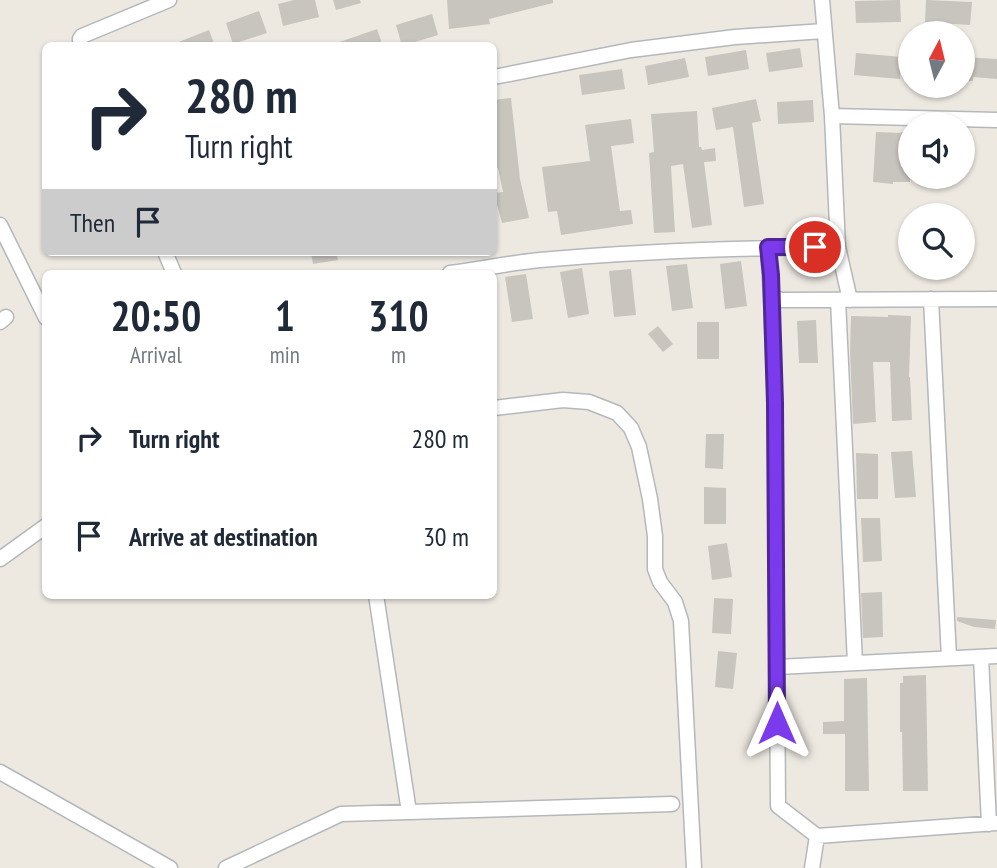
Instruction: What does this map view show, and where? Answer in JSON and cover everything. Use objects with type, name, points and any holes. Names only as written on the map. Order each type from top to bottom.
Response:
[{"type":"street","points":[[80,42],[82,36],[169,0]]},
{"type":"street","points":[[821,0],[832,116],[838,247],[844,300],[855,663]]},
{"type":"street","points":[[497,76],[631,50],[735,37],[824,31]]},
{"type":"street","points":[[832,116],[997,120]]},
{"type":"street","points":[[0,225],[42,310]]},
{"type":"street","points":[[472,270],[537,261],[644,253],[768,247],[838,247]]},
{"type":"street","points":[[768,247],[775,403],[778,806],[817,836],[993,824],[981,657]]},
{"type":"street","points":[[771,297],[782,300],[997,299]]},
{"type":"street","points":[[931,299],[949,658]]},
{"type":"street","points":[[497,408],[564,400],[589,402],[617,413],[631,428],[639,447],[650,499],[655,536],[655,569],[660,582],[675,602],[681,621],[694,868]]},
{"type":"street","points":[[0,559],[42,529]]},
{"type":"street","points":[[377,599],[410,811]]},
{"type":"street","points":[[777,667],[997,656]]},
{"type":"street","points":[[0,772],[170,868]]},
{"type":"street","points":[[226,868],[341,814],[672,804]]},
{"type":"street","points":[[813,868],[817,836]]},
{"type":"building","points":[[294,0],[315,0],[319,17],[283,26],[278,4]]},
{"type":"building","points":[[333,0],[360,0],[361,3],[336,10]]},
{"type":"building","points":[[447,0],[553,0],[553,3],[489,19],[490,24],[449,29]]},
{"type":"building","points":[[900,0],[901,21],[856,23],[855,1]]},
{"type":"building","points":[[926,0],[972,2],[970,21],[925,21]]},
{"type":"building","points":[[259,11],[267,33],[232,42],[226,23]]},
{"type":"building","points":[[432,14],[438,35],[415,42],[401,42],[396,25]]},
{"type":"building","points":[[377,29],[382,42],[340,42]]},
{"type":"building","points":[[209,30],[214,42],[179,42]]},
{"type":"building","points":[[800,48],[803,67],[769,72],[766,53]]},
{"type":"building","points":[[746,50],[749,69],[708,76],[705,57]]},
{"type":"building","points":[[856,53],[898,57],[898,79],[854,75]]},
{"type":"building","points":[[685,58],[689,77],[648,85],[645,66]]},
{"type":"building","points":[[975,58],[997,59],[997,79],[975,77]]},
{"type":"building","points":[[622,69],[625,89],[582,95],[579,75]]},
{"type":"building","points":[[511,98],[520,179],[529,218],[502,223],[497,204],[497,193],[503,192],[497,168],[497,100]]},
{"type":"building","points":[[756,99],[761,121],[752,123],[764,204],[744,207],[733,127],[716,130],[712,108]]},
{"type":"building","points":[[813,100],[814,122],[778,124],[777,102]]},
{"type":"building","points":[[697,111],[699,147],[702,150],[715,148],[716,161],[704,162],[712,225],[692,228],[683,164],[671,166],[675,232],[654,233],[649,153],[654,152],[651,114]]},
{"type":"building","points":[[631,119],[634,143],[611,146],[620,211],[631,210],[633,224],[561,235],[557,211],[548,212],[542,167],[590,161],[585,125]]},
{"type":"building","points":[[876,132],[898,133],[898,182],[873,182]]},
{"type":"building","points":[[312,256],[337,256],[338,260],[313,264]]},
{"type":"building","points":[[741,261],[747,306],[725,309],[720,264]]},
{"type":"building","points":[[687,264],[693,308],[672,311],[666,266]]},
{"type":"building","points":[[582,268],[589,314],[568,318],[560,272]]},
{"type":"building","points":[[631,269],[636,315],[614,317],[609,271]]},
{"type":"building","points":[[526,274],[533,319],[512,322],[505,277]]},
{"type":"building","points":[[851,316],[911,316],[909,377],[912,420],[892,421],[890,362],[873,362],[876,422],[853,424]]},
{"type":"building","points":[[816,320],[818,363],[799,363],[797,321]]},
{"type":"building","points":[[697,322],[719,322],[719,359],[697,359]]},
{"type":"building","points":[[658,326],[673,344],[663,352],[648,334]]},
{"type":"building","points":[[706,434],[724,434],[723,469],[705,468]]},
{"type":"building","points":[[912,451],[916,497],[895,498],[891,452]]},
{"type":"building","points":[[856,453],[878,454],[878,499],[857,499]]},
{"type":"building","points":[[704,487],[726,488],[726,524],[704,524]]},
{"type":"building","points":[[861,518],[880,518],[882,561],[863,562]]},
{"type":"building","points":[[727,543],[732,577],[712,580],[708,546]]},
{"type":"building","points":[[882,592],[883,637],[863,638],[861,593]]},
{"type":"building","points":[[714,598],[733,599],[731,634],[712,633]]},
{"type":"building","points":[[957,617],[996,620],[995,629],[974,627],[957,621]]},
{"type":"building","points":[[718,651],[737,653],[733,689],[715,687]]},
{"type":"building","points":[[926,675],[928,791],[903,791],[900,683],[903,683],[903,676]]},
{"type":"building","points":[[867,678],[869,791],[845,791],[845,734],[823,734],[823,722],[844,721],[844,679]]},
{"type":"route","points":[[777,723],[775,403],[768,247],[815,247]]}]
